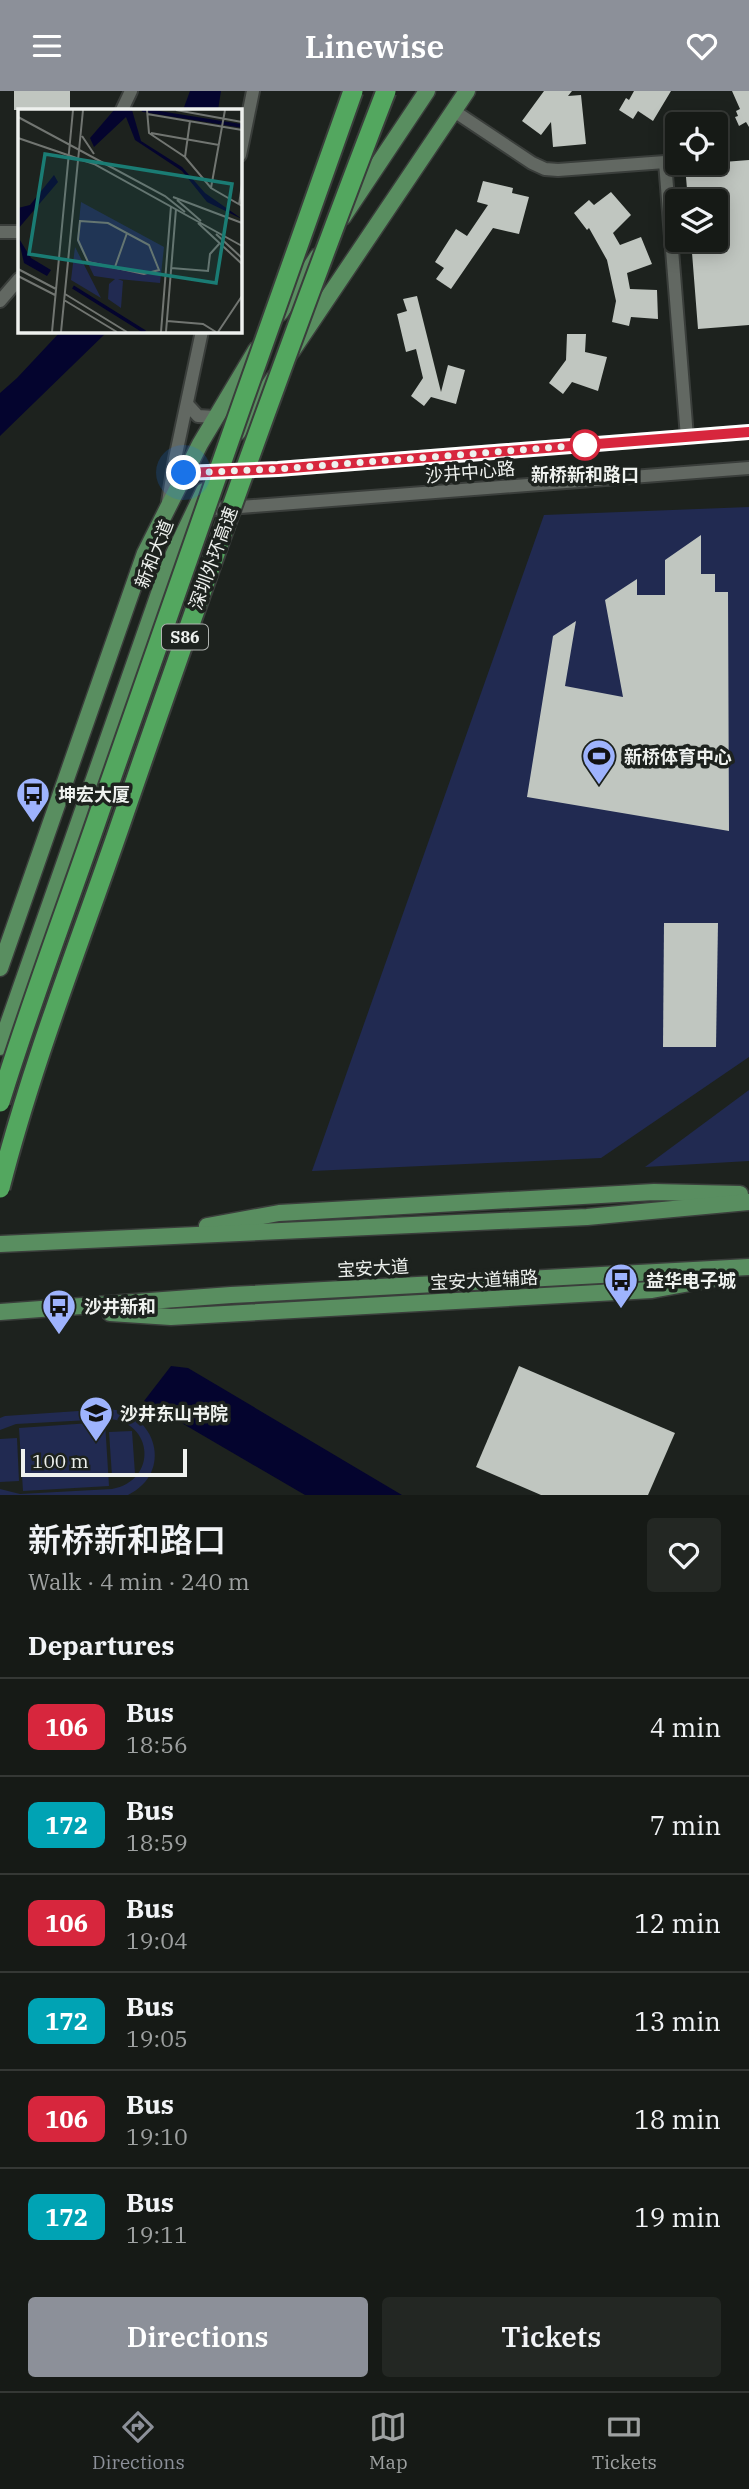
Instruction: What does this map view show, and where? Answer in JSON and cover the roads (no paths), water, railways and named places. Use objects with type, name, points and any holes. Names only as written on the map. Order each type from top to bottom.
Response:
[{"type":"highway","name":"深圳外环高速","points":[[0,1102],[41,976],[353,91]]},
{"type":"highway","name":"深圳外环高速","points":[[0,1188],[58,996],[103,876],[216,544],[386,91]]},
{"type":"main road","name":"新和大道","points":[[0,968],[145,553],[167,507],[215,417],[262,339],[427,91]]},
{"type":"main road","name":"新和大道","points":[[0,1047],[170,562],[194,511],[266,388],[313,324],[467,91]]},
{"type":"main road","points":[[160,1235],[279,1213],[654,1192],[749,1194]]},
{"type":"main road","points":[[0,1244],[587,1217],[749,1202]]},
{"type":"main road","points":[[0,1234],[27,1243]]},
{"type":"main road","name":"宝安大道","points":[[0,1312],[231,1295],[749,1269]]},
{"type":"main road","points":[[0,1320],[30,1311]]},
{"type":"street","points":[[122,109],[131,91]]},
{"type":"street","points":[[242,145],[253,91]]},
{"type":"street","points":[[454,111],[545,169],[665,162],[687,437]]},
{"type":"street","points":[[0,232],[18,232]]},
{"type":"street","points":[[0,301],[18,280]]},
{"type":"street","points":[[167,507],[202,333]]},
{"type":"street","points":[[187,404],[198,416],[215,417]]},
{"type":"street","name":"沙井中心路","points":[[184,473],[278,469],[749,432]]},
{"type":"street","name":"沙井中心路","points":[[194,511],[749,468]]},
{"type":"place","name":"新桥新和路口","points":[[585,445]]},
{"type":"place","name":"新桥体育中心","points":[[599,786]]},
{"type":"place","name":"坤宏大厦","points":[[33,824]]},
{"type":"place","name":"益华电子城","points":[[621,1310]]},
{"type":"place","name":"沙井新和","points":[[59,1336]]},
{"type":"place","name":"沙井东山书院","points":[[96,1443]]}]
